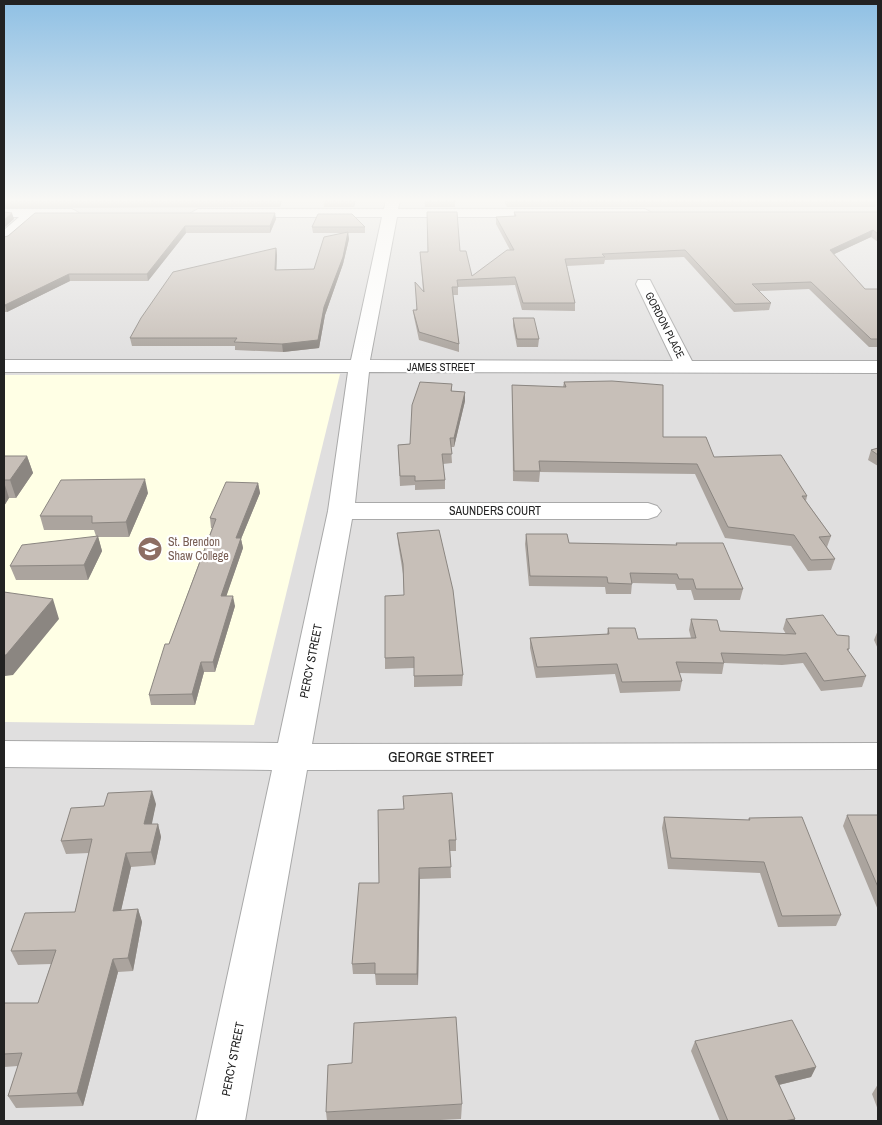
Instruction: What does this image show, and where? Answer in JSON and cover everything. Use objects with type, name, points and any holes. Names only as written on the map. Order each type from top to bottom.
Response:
[{"type":"street","name":"PERCY STREET","points":[[220,1121],[341,510],[359,368],[383,252]]},
{"type":"street","name":"GORDON PLACE","points":[[644,284],[686,366]]},
{"type":"street","name":"JAMES STREET","points":[[4,366],[359,368],[878,367]]},
{"type":"street","name":"SAUNDERS COURT","points":[[341,510],[648,511]]},
{"type":"street","name":"GEORGE STREET","points":[[4,754],[292,757],[878,756]]},
{"type":"shaded area","points":[[4,252],[878,252],[878,1121],[4,1121]]},
{"type":"shaded area","name":"St. Brendon Shaw College","points":[[340,374],[254,725],[4,722],[4,375]]},
{"type":"building","points":[[4,252],[164,252],[147,274],[69,274],[4,305]]},
{"type":"building","points":[[257,252],[276,252],[275,270],[314,269],[319,252],[344,252],[324,307],[318,340],[282,344],[234,342],[237,338],[130,338],[141,318],[173,272]]},
{"type":"building","points":[[420,252],[466,252],[472,276],[504,252],[633,252],[602,254],[605,257],[565,259],[575,303],[523,303],[515,277],[457,280],[458,287],[452,287],[459,344],[419,332],[413,310],[417,310],[415,282],[424,292]]},
{"type":"building","points":[[687,252],[832,252],[865,289],[878,289],[878,339],[871,339],[811,282],[752,284],[771,303],[735,304]]},
{"type":"building","points":[[513,318],[534,318],[539,339],[517,339]]},
{"type":"building","points":[[612,381],[663,385],[663,437],[706,437],[714,457],[781,455],[807,496],[802,496],[831,536],[819,537],[835,559],[811,560],[794,535],[728,527],[697,464],[539,461],[540,471],[514,471],[512,385],[566,387],[564,382]]},
{"type":"building","points":[[420,382],[452,384],[451,391],[465,392],[454,438],[450,438],[452,454],[442,454],[445,480],[415,481],[415,476],[400,476],[398,445],[410,444],[412,405]]},
{"type":"building","points":[[878,448],[878,455],[871,450]]},
{"type":"building","points":[[4,456],[27,456],[10,480],[4,480]]},
{"type":"building","points":[[145,479],[126,522],[92,523],[92,516],[40,516],[61,480]]},
{"type":"building","points":[[226,482],[258,483],[236,538],[241,538],[221,596],[233,596],[213,662],[201,662],[192,694],[149,695],[165,644],[169,644],[216,519],[210,518]]},
{"type":"building","points":[[439,530],[453,590],[463,675],[414,676],[414,657],[385,658],[385,596],[404,595],[403,564],[397,533]]},
{"type":"building","points":[[526,534],[567,534],[569,543],[677,545],[676,543],[723,543],[743,589],[696,589],[693,579],[679,579],[677,574],[630,573],[632,584],[608,583],[607,577],[530,576]]},
{"type":"building","points":[[98,536],[84,565],[10,566],[22,545]]},
{"type":"building","points":[[4,592],[53,599],[6,655],[4,655]]},
{"type":"building","points":[[823,615],[837,635],[849,636],[849,649],[847,649],[866,676],[824,681],[806,653],[785,655],[721,653],[724,663],[676,662],[682,681],[622,682],[617,664],[537,667],[530,638],[609,634],[608,628],[635,628],[638,639],[696,638],[691,619],[717,620],[720,631],[796,634],[786,619]]},
{"type":"building","points":[[152,791],[144,824],[158,824],[151,852],[126,853],[113,911],[138,909],[128,958],[113,959],[77,1093],[8,1096],[22,1053],[4,1054],[4,1003],[38,1003],[56,950],[11,951],[25,913],[75,912],[92,839],[61,841],[71,808],[104,806],[108,793]]},
{"type":"building","points":[[452,793],[456,840],[449,840],[451,867],[419,868],[417,974],[375,974],[375,963],[352,964],[359,883],[379,883],[378,810],[404,809],[403,796]]},
{"type":"building","points":[[847,815],[878,815],[878,887]]},
{"type":"building","points":[[664,817],[750,820],[749,818],[802,817],[841,915],[782,916],[764,862],[671,858]]},
{"type":"building","points":[[456,1017],[462,1104],[326,1112],[328,1065],[352,1063],[354,1023]]},
{"type":"building","points":[[792,1020],[816,1067],[775,1076],[795,1119],[784,1121],[728,1121],[695,1041]]},
{"type":"place","name":"St. Brendon Shaw College","points":[[150,549]]}]
